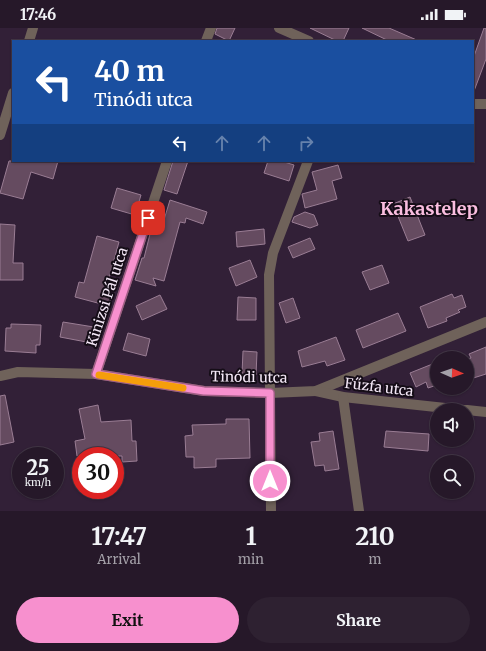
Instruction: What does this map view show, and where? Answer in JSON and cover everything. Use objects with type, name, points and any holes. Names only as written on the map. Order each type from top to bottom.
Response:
[{"type":"street","points":[[29,40],[33,28]]},
{"type":"street","points":[[206,40],[211,28]]},
{"type":"street","points":[[279,28],[308,40]]},
{"type":"street","points":[[0,135],[12,96]]},
{"type":"street","points":[[474,104],[486,104]]},
{"type":"street","name":"Kinizsi Pál utca","points":[[96,374],[167,162]]},
{"type":"street","points":[[271,511],[269,275],[273,253],[308,162]]},
{"type":"street","name":"Tinódi utca","points":[[0,376],[18,372],[96,374],[204,391],[270,393],[316,391],[486,322]]},
{"type":"street","name":"Fűzfa utca","points":[[316,391],[343,397],[430,406]]},
{"type":"street","points":[[343,397],[359,511]]},
{"type":"street","points":[[474,411],[486,412]]},
{"type":"building","points":[[217,28],[235,28],[229,40],[215,34]]},
{"type":"building","points":[[310,28],[349,28],[343,40],[335,40]]},
{"type":"building","points":[[362,28],[389,28],[417,40],[387,40]]},
{"type":"building","points":[[484,28],[486,28],[486,59],[474,91],[474,56]]},
{"type":"building","points":[[9,161],[58,162],[53,179],[31,172],[23,199],[0,193]]},
{"type":"building","points":[[173,162],[188,162],[177,194],[164,190]]},
{"type":"building","points":[[268,162],[284,162],[294,165],[289,181],[264,173]]},
{"type":"building","points":[[338,165],[342,178],[332,181],[337,199],[305,208],[302,194],[317,190],[312,172]]},
{"type":"building","points":[[117,188],[141,195],[135,215],[111,208]]},
{"type":"building","points":[[410,197],[425,235],[408,241],[393,204]]},
{"type":"building","points":[[170,200],[207,212],[203,224],[186,218],[185,223],[180,222],[164,281],[153,278],[156,286],[135,280],[142,258],[144,258],[151,230],[160,233]]},
{"type":"building","points":[[305,212],[314,215],[318,225],[310,228],[292,222],[294,217]]},
{"type":"building","points":[[0,224],[15,225],[13,263],[23,263],[23,280],[0,280]]},
{"type":"building","points":[[264,229],[265,244],[237,247],[236,232]]},
{"type":"building","points":[[97,236],[119,242],[106,289],[113,291],[109,306],[75,297],[79,282],[84,283]]},
{"type":"building","points":[[310,238],[315,249],[293,258],[288,247]]},
{"type":"building","points":[[250,260],[257,277],[236,286],[229,268]]},
{"type":"building","points":[[382,265],[389,283],[370,290],[362,272]]},
{"type":"building","points":[[452,294],[454,298],[462,295],[466,307],[458,310],[460,312],[446,318],[447,321],[428,328],[420,307]]},
{"type":"building","points":[[160,295],[167,309],[142,320],[136,306]]},
{"type":"building","points":[[238,297],[256,298],[256,320],[237,320]]},
{"type":"building","points":[[293,298],[300,318],[286,323],[279,303]]},
{"type":"building","points":[[398,313],[406,331],[363,348],[356,330]]},
{"type":"building","points":[[63,322],[100,328],[97,344],[60,337]]},
{"type":"building","points":[[11,324],[41,325],[40,345],[36,345],[36,353],[5,351],[6,328],[11,328]]},
{"type":"building","points":[[128,333],[150,339],[146,356],[123,350]]},
{"type":"building","points":[[336,337],[345,360],[327,366],[325,361],[302,367],[298,351]]},
{"type":"building","points":[[486,347],[486,374],[474,378],[474,352]]},
{"type":"building","points":[[243,351],[257,352],[256,375],[242,374]]},
{"type":"building","points":[[430,365],[430,387],[428,388],[426,382],[416,387],[410,373]]},
{"type":"building","points":[[5,395],[14,442],[0,445],[0,396]]},
{"type":"building","points":[[98,405],[101,422],[131,420],[132,441],[136,441],[137,461],[124,462],[124,447],[76,447],[75,441],[85,439],[79,409]]},
{"type":"building","points":[[226,419],[249,419],[250,458],[216,459],[216,467],[194,468],[194,457],[186,457],[185,436],[193,435],[192,425],[226,424]]},
{"type":"building","points":[[333,431],[339,469],[325,471],[324,465],[315,466],[311,442],[320,441],[319,433]]},
{"type":"building","points":[[386,431],[429,434],[428,451],[384,447]]},
{"type":"slow traffic","points":[[99,375],[183,388]]},
{"type":"district","name":"Kakastelep","points":[[429,208]]},
{"type":"route","points":[[148,218],[96,374],[204,391],[270,393],[270,481]]}]
